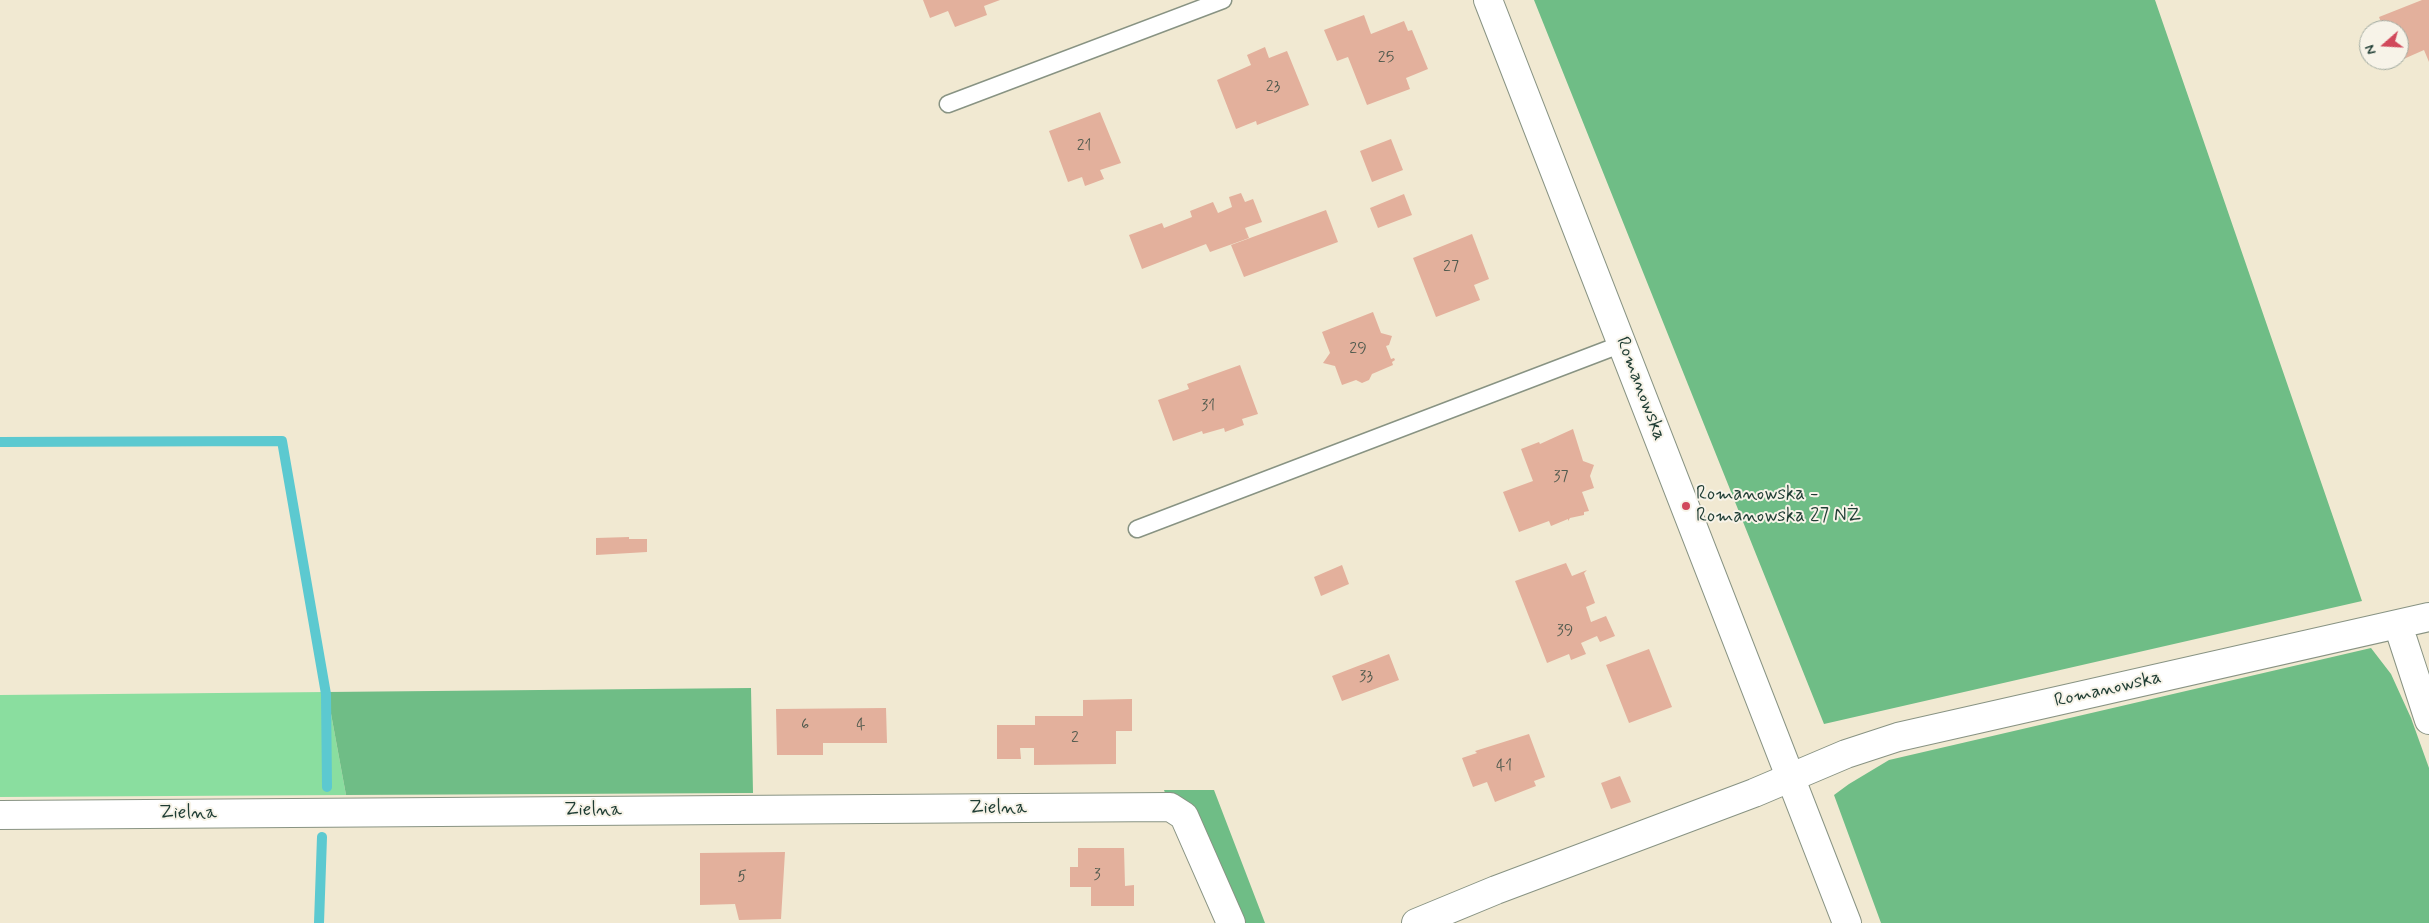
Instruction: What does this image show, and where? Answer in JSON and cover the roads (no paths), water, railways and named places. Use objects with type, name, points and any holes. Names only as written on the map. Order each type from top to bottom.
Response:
[{"type":"street","name":"Romanowska","points":[[1488,0],[1848,923]]},
{"type":"street","name":"Romanowska","points":[[1791,779],[1846,754],[1898,737],[2429,617]]},
{"type":"street","points":[[2398,624],[2429,720]]},
{"type":"street","points":[[1416,923],[1496,890],[1791,779]]},
{"type":"street","name":"Zielna","points":[[0,815],[1170,807],[1184,816],[1231,923]]},
{"type":"lane","points":[[948,104],[1223,0]]},
{"type":"lane","points":[[1138,529],[1622,344]]},
{"type":"waterway","points":[[0,442],[282,441],[326,694],[327,787]]},
{"type":"waterway","points":[[319,923],[322,837]]},
{"type":"place","name":"Romanowska - Romanowska 27 NŻ","points":[[1686,506]]}]
